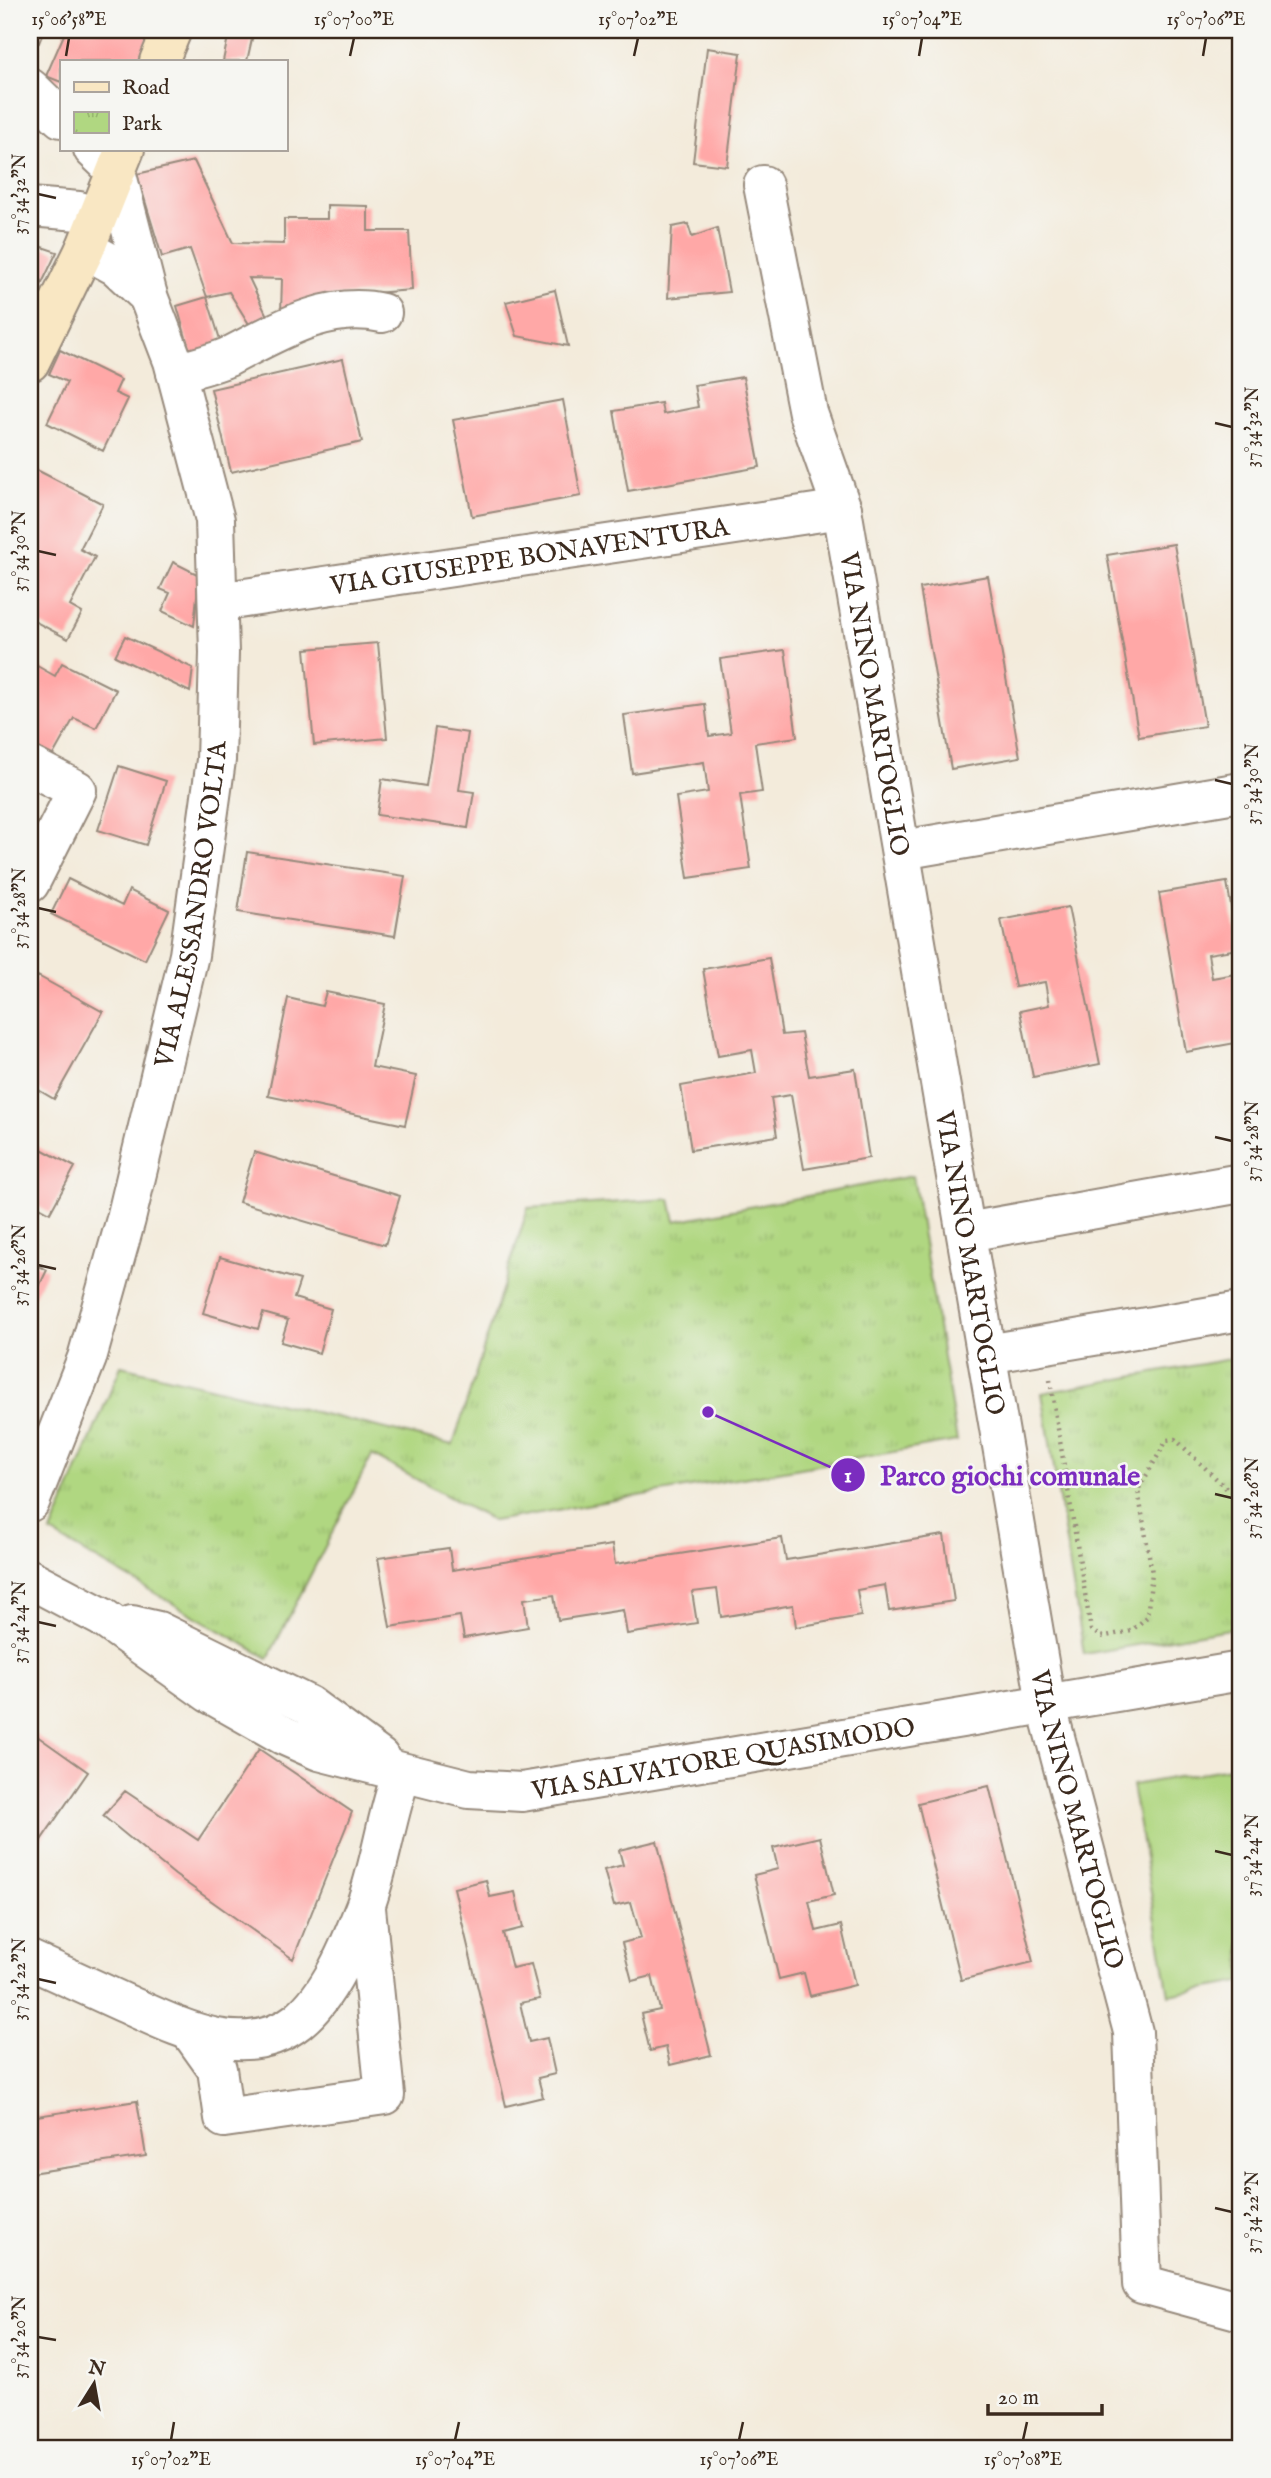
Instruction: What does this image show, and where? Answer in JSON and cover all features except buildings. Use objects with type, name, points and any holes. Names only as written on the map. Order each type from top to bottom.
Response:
[{"type":"main road","points":[[159,60],[172,30]]},
{"type":"main road","points":[[30,362],[91,234],[111,156]]},
{"type":"street","points":[[30,88],[60,117]]},
{"type":"street","name":"VIA ALESSANDRO VOLTA","points":[[30,1502],[87,1358],[126,1219],[189,956],[216,760],[218,602],[215,520],[176,373],[148,296],[111,156]]},
{"type":"street","name":"VIA NINO MARTOGLIO","points":[[762,185],[808,413],[842,509],[1046,1703],[1133,2032],[1142,2284],[1241,2311]]},
{"type":"street","points":[[30,208],[79,211],[91,234],[116,267],[148,296]]},
{"type":"street","points":[[176,373],[227,357],[253,341],[338,310],[365,309],[382,313]]},
{"type":"street","name":"VIA GIUSEPPE BONAVENTURA","points":[[218,602],[842,509]]},
{"type":"street","points":[[30,766],[77,790],[30,883]]},
{"type":"street","points":[[902,850],[1241,792]]},
{"type":"street","points":[[967,1232],[1241,1183]]},
{"type":"street","points":[[988,1354],[1241,1311]]},
{"type":"street","name":"VIA SALVATORE QUASIMODO","points":[[30,1578],[102,1617],[209,1693],[283,1735],[319,1751],[469,1789],[522,1793],[1241,1671]]},
{"type":"street","points":[[30,1960],[192,2034],[231,2040],[263,2038],[297,2022],[320,1997],[340,1963],[366,1905],[389,1808],[402,1773]]},
{"type":"street","points":[[192,2034],[217,2069],[224,2118],[385,2095],[366,1905]]},
{"type":"path","points":[[1044,1345],[1091,1630],[1101,1636],[1132,1632],[1147,1617],[1152,1573],[1138,1490],[1167,1440],[1175,1439],[1227,1489],[1236,1491],[1241,1486]]},
{"type":"green space","points":[[913,1176],[957,1441],[493,1521],[372,1455],[268,1658],[51,1533],[121,1366],[453,1445],[528,1208],[670,1199],[675,1221]]},
{"type":"green space","points":[[1241,1357],[1241,1627],[1084,1654],[1042,1393]]},
{"type":"green space","points":[[1241,1766],[1241,1982],[1169,1995],[1132,1785]]},
{"type":"place","name":"Parco giochi comunale","points":[[708,1412]]}]
